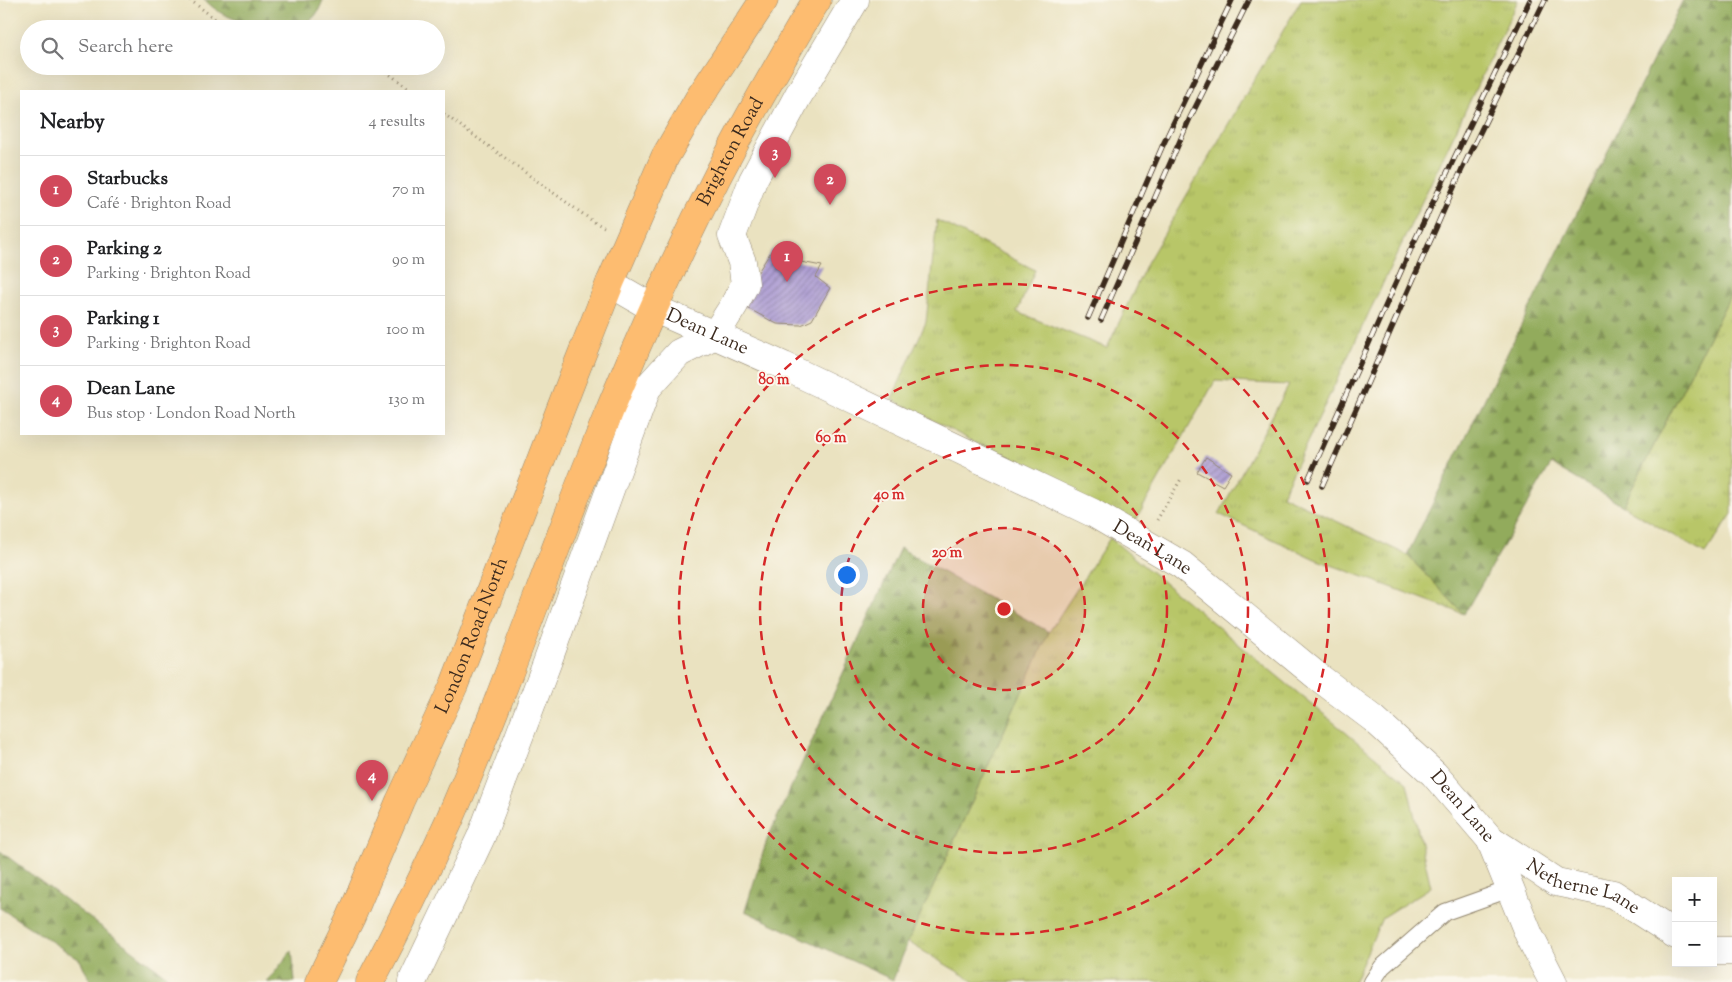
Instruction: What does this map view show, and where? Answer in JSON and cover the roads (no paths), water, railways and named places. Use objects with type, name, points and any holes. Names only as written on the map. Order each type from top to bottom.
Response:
[{"type":"highway","points":[[610,283],[665,157],[698,100],[764,0]]},
{"type":"highway","name":"Brighton Road","points":[[653,308],[714,182],[763,92],[817,0]]},
{"type":"highway","name":"London Road North","points":[[319,982],[351,916],[400,801],[454,685],[610,283]]},
{"type":"highway","points":[[370,982],[451,816],[507,678],[609,413],[653,308]]},
{"type":"street","name":"Brighton Road","points":[[715,335],[745,284],[742,262],[732,236],[753,180],[792,106],[855,0]]},
{"type":"street","points":[[763,92],[792,106]]},
{"type":"street","name":"Dean Lane","points":[[610,283],[653,308],[793,370],[1093,513],[1182,565],[1317,676],[1374,720],[1434,774],[1490,839],[1529,935],[1553,982]]},
{"type":"street","points":[[609,413],[647,388],[679,353],[715,335]]},
{"type":"street","points":[[412,982],[481,837],[547,663],[647,388]]},
{"type":"street","name":"Netherne Lane","points":[[1490,839],[1556,882],[1613,894],[1672,932]]},
{"type":"street","points":[[1717,952],[1732,951]]},
{"type":"lane","points":[[1372,982],[1382,967],[1445,912],[1510,889]]},
{"type":"railway","points":[[1088,318],[1162,147],[1232,0]]},
{"type":"railway","points":[[1101,320],[1190,118],[1249,0]]},
{"type":"railway","points":[[1308,480],[1414,242],[1530,0]]},
{"type":"railway","points":[[1322,486],[1462,169],[1545,0]]},
{"type":"place","name":"Parking 1","points":[[775,178]]},
{"type":"place","name":"Parking 2","points":[[830,205]]},
{"type":"place","name":"Starbucks","points":[[787,282]]},
{"type":"place","name":"Dean Lane","points":[[372,801]]}]
